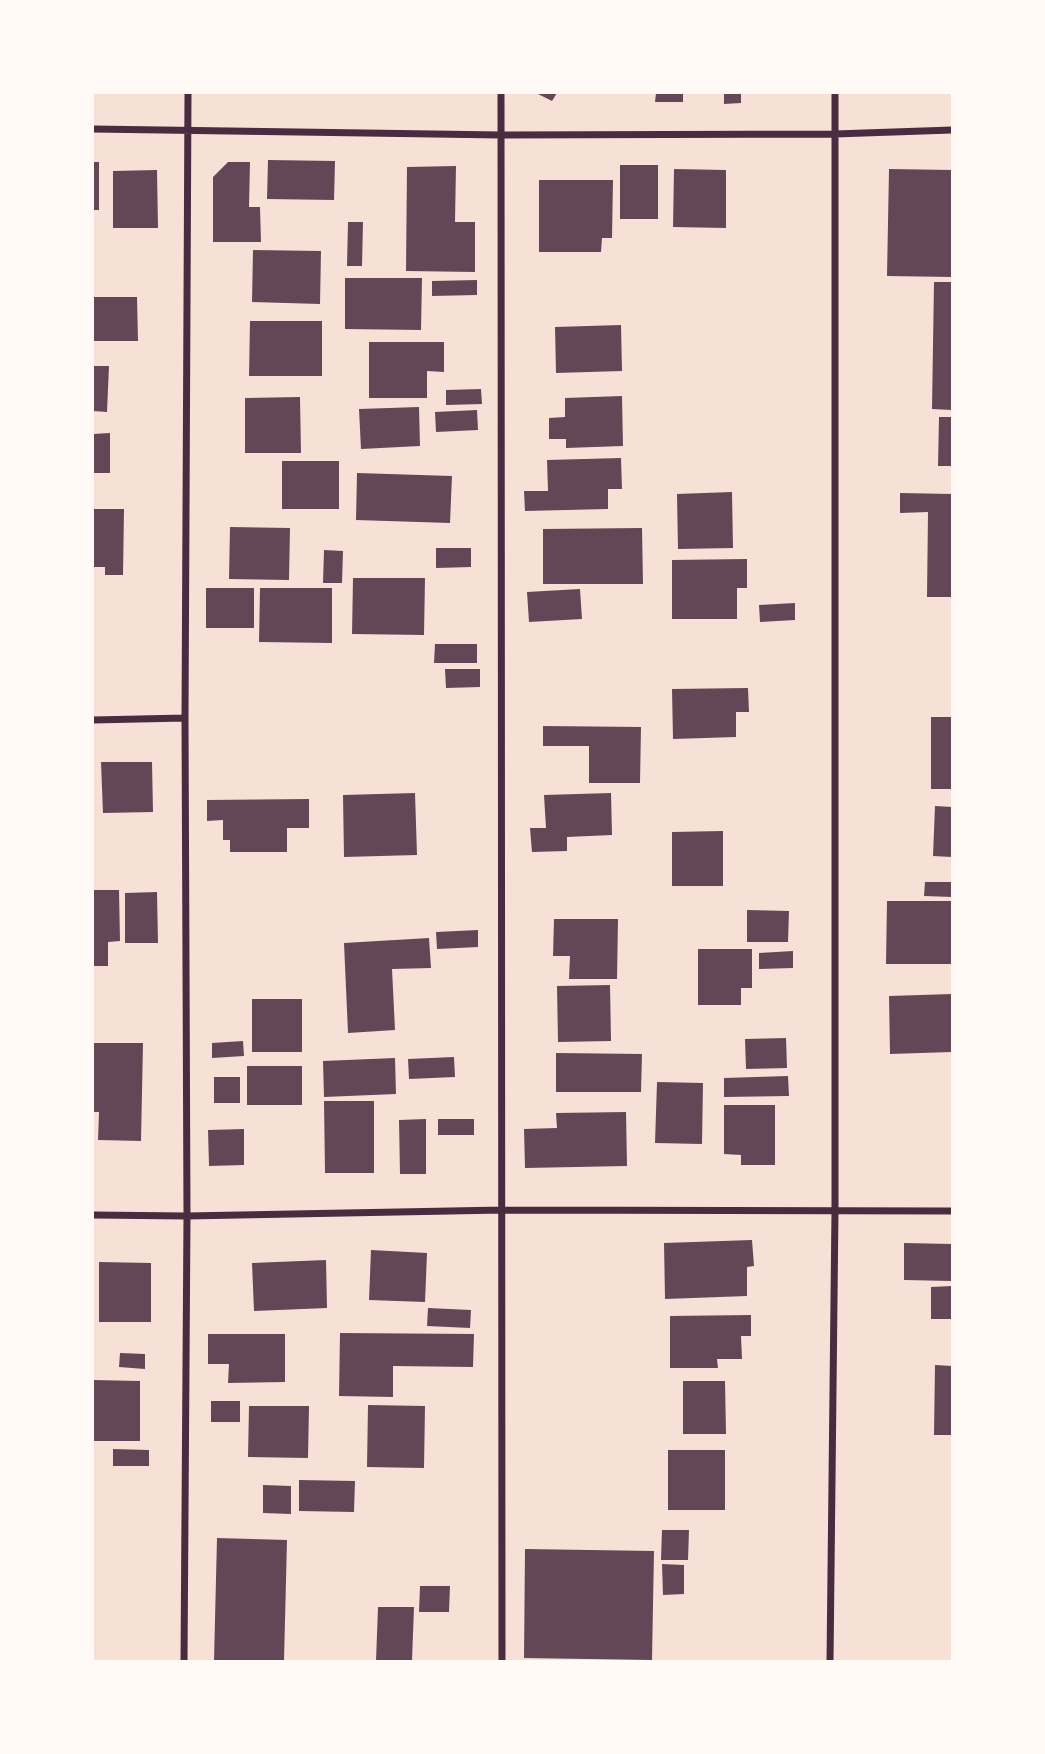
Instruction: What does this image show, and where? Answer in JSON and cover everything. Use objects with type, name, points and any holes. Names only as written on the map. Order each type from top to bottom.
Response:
[{"type":"street","points":[[184,1661],[188,93]]},
{"type":"street","points":[[501,93],[502,1661]]},
{"type":"street","points":[[830,1661],[835,1210],[835,93]]},
{"type":"street","points":[[93,129],[501,135],[835,134],[952,130]]},
{"type":"street","points":[[93,720],[185,718]]},
{"type":"street","points":[[93,1215],[187,1216],[503,1210],[952,1211]]},
{"type":"building","points":[[536,93],[557,93],[552,101]]},
{"type":"building","points":[[656,93],[683,93],[683,102],[655,102]]},
{"type":"building","points":[[724,93],[741,93],[741,103],[724,104]]},
{"type":"building","points":[[268,160],[335,161],[334,200],[267,199]]},
{"type":"building","points":[[93,162],[99,162],[99,210],[93,210]]},
{"type":"building","points":[[228,162],[250,162],[249,207],[260,207],[261,242],[213,242],[213,177]]},
{"type":"building","points":[[620,165],[658,165],[658,219],[620,219]]},
{"type":"building","points":[[456,166],[455,222],[475,222],[475,272],[406,271],[407,167]]},
{"type":"building","points":[[674,169],[726,170],[726,228],[673,227]]},
{"type":"building","points":[[889,169],[952,170],[952,277],[887,276]]},
{"type":"building","points":[[157,170],[158,228],[113,228],[113,171]]},
{"type":"building","points":[[539,180],[613,180],[612,238],[602,238],[601,252],[539,252]]},
{"type":"building","points":[[348,222],[363,222],[362,266],[347,266]]},
{"type":"building","points":[[253,250],[321,251],[320,304],[252,302]]},
{"type":"building","points":[[345,278],[422,278],[421,330],[345,329]]},
{"type":"building","points":[[477,280],[477,295],[432,296],[432,281]]},
{"type":"building","points":[[934,282],[952,282],[952,410],[932,409]]},
{"type":"building","points":[[93,297],[137,297],[138,341],[93,341]]},
{"type":"building","points":[[250,321],[322,321],[322,376],[249,376]]},
{"type":"building","points":[[621,325],[622,371],[556,373],[555,327]]},
{"type":"building","points":[[369,342],[444,342],[444,372],[427,371],[427,398],[369,398]]},
{"type":"building","points":[[93,366],[109,366],[107,412],[93,411]]},
{"type":"building","points":[[481,389],[482,404],[446,405],[446,390]]},
{"type":"building","points":[[622,396],[623,446],[566,448],[566,439],[549,439],[549,418],[565,417],[565,398]]},
{"type":"building","points":[[300,397],[301,453],[245,453],[245,398]]},
{"type":"building","points":[[419,407],[420,446],[361,449],[359,409]]},
{"type":"building","points":[[477,410],[478,430],[436,432],[435,412]]},
{"type":"building","points":[[939,417],[952,417],[952,466],[938,466]]},
{"type":"building","points":[[110,433],[110,473],[93,473],[93,434]]},
{"type":"building","points":[[621,458],[622,489],[608,489],[608,509],[525,511],[524,491],[548,491],[547,460]]},
{"type":"building","points":[[282,461],[339,461],[339,509],[282,509]]},
{"type":"building","points":[[357,473],[452,476],[450,523],[356,520]]},
{"type":"building","points":[[732,492],[733,548],[678,549],[677,494]]},
{"type":"building","points":[[900,493],[952,494],[952,597],[927,597],[928,512],[900,513]]},
{"type":"building","points":[[93,509],[124,509],[123,575],[105,575],[105,567],[93,567]]},
{"type":"building","points":[[230,527],[290,528],[289,580],[229,579]]},
{"type":"building","points":[[642,528],[643,584],[543,584],[543,529]]},
{"type":"building","points":[[436,548],[471,548],[471,567],[436,568]]},
{"type":"building","points":[[324,550],[343,551],[342,583],[323,583]]},
{"type":"building","points":[[747,559],[747,588],[737,588],[737,619],[672,619],[672,560]]},
{"type":"building","points":[[353,578],[425,578],[424,635],[352,634]]},
{"type":"building","points":[[206,588],[254,588],[254,628],[206,628]]},
{"type":"building","points":[[260,588],[332,588],[332,643],[259,642]]},
{"type":"building","points":[[580,589],[582,619],[529,622],[527,592]]},
{"type":"building","points":[[795,603],[795,620],[760,622],[759,605]]},
{"type":"building","points":[[435,644],[477,644],[477,663],[434,663]]},
{"type":"building","points":[[445,669],[480,669],[480,687],[446,688]]},
{"type":"building","points":[[748,688],[749,712],[736,712],[736,737],[673,739],[672,689]]},
{"type":"building","points":[[931,717],[952,717],[952,789],[931,789]]},
{"type":"building","points":[[543,726],[641,727],[640,783],[589,783],[589,746],[543,746]]},
{"type":"building","points":[[101,762],[152,762],[153,812],[103,813]]},
{"type":"building","points":[[415,793],[417,855],[344,857],[343,795]]},
{"type":"building","points":[[611,793],[612,835],[567,837],[567,851],[532,852],[530,828],[546,828],[544,795]]},
{"type":"building","points":[[309,799],[309,828],[287,828],[287,852],[230,852],[230,840],[223,840],[223,820],[207,821],[207,800]]},
{"type":"building","points":[[935,806],[952,807],[952,857],[933,856]]},
{"type":"building","points":[[723,831],[723,886],[672,886],[672,832]]},
{"type":"building","points":[[925,882],[952,882],[952,897],[924,896]]},
{"type":"building","points":[[93,890],[119,890],[120,941],[108,942],[108,966],[93,966]]},
{"type":"building","points":[[157,892],[158,943],[125,943],[125,893]]},
{"type":"building","points":[[887,901],[952,901],[952,964],[886,964]]},
{"type":"building","points":[[747,910],[789,911],[788,942],[747,942]]},
{"type":"building","points":[[554,919],[618,919],[617,979],[569,979],[570,956],[553,956]]},
{"type":"building","points":[[478,930],[478,947],[437,949],[436,932]]},
{"type":"building","points":[[429,938],[431,968],[392,969],[395,1030],[348,1033],[344,943]]},
{"type":"building","points":[[698,949],[752,949],[752,988],[741,988],[741,1005],[698,1005]]},
{"type":"building","points":[[793,951],[793,968],[759,969],[759,953]]},
{"type":"building","points":[[610,985],[611,1041],[558,1042],[557,986]]},
{"type":"building","points":[[952,994],[952,1052],[890,1054],[889,996]]},
{"type":"building","points":[[252,999],[302,999],[302,1052],[252,1052]]},
{"type":"building","points":[[786,1038],[787,1068],[746,1069],[745,1039]]},
{"type":"building","points":[[243,1041],[244,1056],[212,1058],[212,1043]]},
{"type":"building","points":[[93,1043],[143,1043],[141,1141],[98,1140],[99,1112],[93,1112]]},
{"type":"building","points":[[556,1053],[642,1054],[641,1092],[556,1092]]},
{"type":"building","points":[[454,1057],[455,1077],[409,1079],[408,1059]]},
{"type":"building","points":[[395,1058],[396,1094],[324,1097],[323,1061]]},
{"type":"building","points":[[247,1066],[302,1066],[302,1105],[247,1105]]},
{"type":"building","points":[[788,1076],[789,1096],[724,1097],[724,1078]]},
{"type":"building","points":[[214,1077],[240,1077],[240,1103],[214,1103]]},
{"type":"building","points":[[657,1082],[703,1083],[702,1144],[655,1143]]},
{"type":"building","points":[[324,1101],[374,1101],[374,1173],[325,1173]]},
{"type":"building","points":[[724,1105],[775,1105],[775,1165],[741,1165],[741,1155],[724,1154]]},
{"type":"building","points":[[626,1112],[627,1166],[525,1168],[524,1129],[557,1128],[556,1113]]},
{"type":"building","points":[[426,1119],[426,1174],[400,1174],[399,1120]]},
{"type":"building","points":[[438,1119],[474,1119],[474,1135],[438,1135]]},
{"type":"building","points":[[244,1129],[244,1165],[209,1166],[208,1130]]},
{"type":"building","points":[[752,1240],[754,1266],[747,1267],[747,1296],[665,1299],[664,1243]]},
{"type":"building","points":[[904,1243],[952,1244],[952,1281],[904,1280]]},
{"type":"building","points":[[371,1250],[427,1253],[425,1302],[369,1300]]},
{"type":"building","points":[[326,1260],[327,1308],[254,1311],[252,1263]]},
{"type":"building","points":[[99,1262],[151,1263],[151,1322],[99,1322]]},
{"type":"building","points":[[952,1286],[952,1319],[931,1319],[931,1287]]},
{"type":"building","points":[[428,1308],[471,1310],[470,1328],[427,1326]]},
{"type":"building","points":[[751,1315],[751,1336],[741,1336],[742,1359],[717,1359],[718,1368],[670,1368],[670,1316]]},
{"type":"building","points":[[340,1333],[474,1334],[473,1367],[393,1366],[393,1397],[339,1396]]},
{"type":"building","points":[[208,1334],[285,1334],[285,1382],[228,1383],[229,1364],[208,1364]]},
{"type":"building","points":[[120,1353],[145,1354],[145,1369],[119,1367]]},
{"type":"building","points":[[935,1365],[952,1366],[952,1435],[934,1435]]},
{"type":"building","points":[[93,1380],[140,1381],[140,1441],[93,1441]]},
{"type":"building","points":[[683,1381],[725,1381],[726,1434],[683,1434]]},
{"type":"building","points":[[211,1401],[240,1401],[240,1422],[211,1422]]},
{"type":"building","points":[[368,1405],[425,1406],[424,1468],[367,1467]]},
{"type":"building","points":[[249,1406],[309,1406],[308,1458],[248,1457]]},
{"type":"building","points":[[113,1449],[149,1450],[149,1466],[113,1466]]},
{"type":"building","points":[[668,1450],[725,1450],[725,1510],[668,1510]]},
{"type":"building","points":[[299,1480],[355,1481],[354,1512],[299,1511]]},
{"type":"building","points":[[263,1485],[291,1486],[291,1514],[263,1513]]},
{"type":"building","points":[[662,1530],[689,1530],[688,1560],[661,1560]]},
{"type":"building","points":[[217,1538],[287,1540],[284,1661],[214,1661]]},
{"type":"building","points":[[525,1549],[654,1551],[652,1660],[524,1658]]},
{"type":"building","points":[[662,1564],[684,1565],[684,1594],[663,1595]]},
{"type":"building","points":[[420,1586],[450,1586],[449,1612],[419,1612]]},
{"type":"building","points":[[378,1607],[414,1607],[412,1661],[376,1661]]}]
